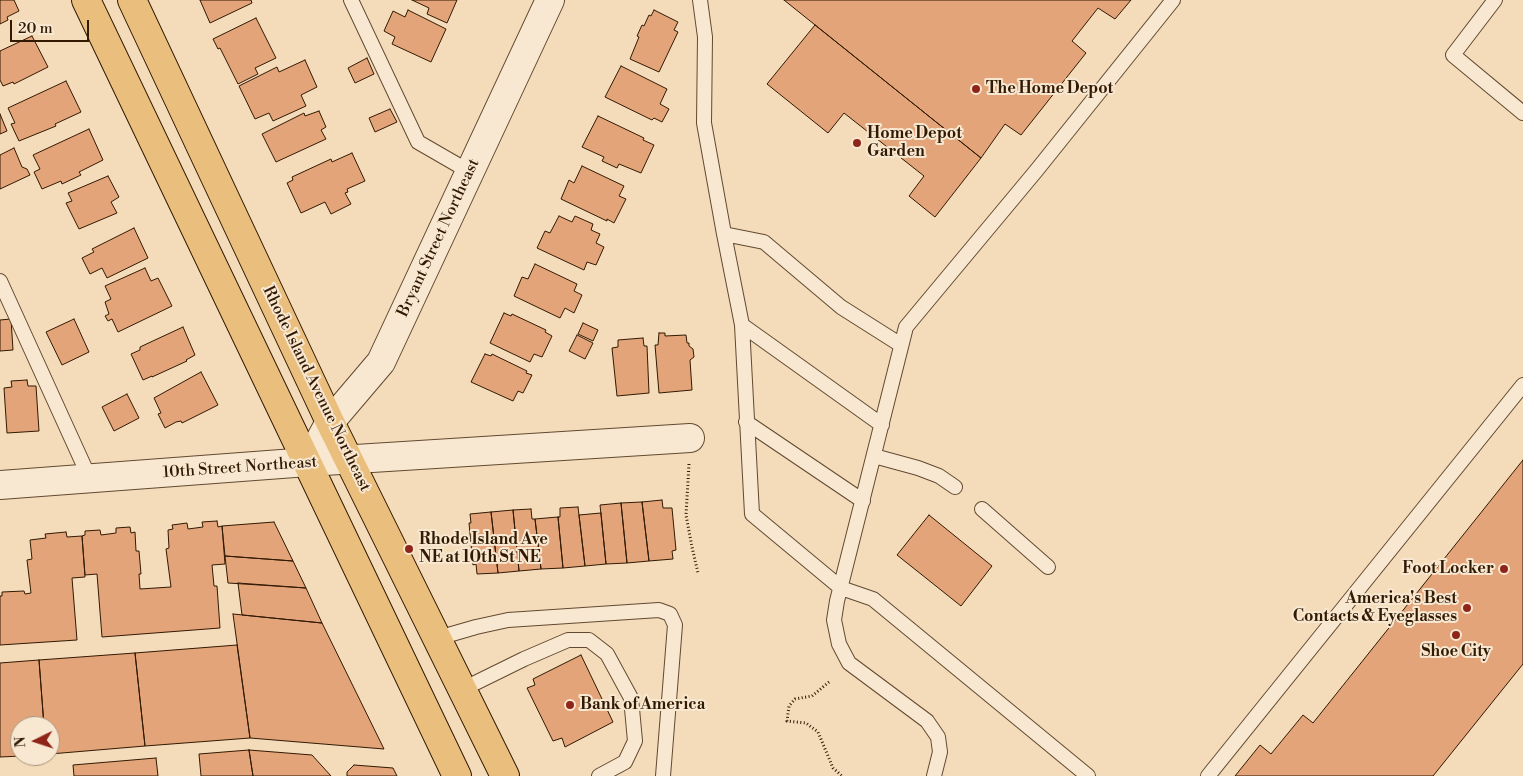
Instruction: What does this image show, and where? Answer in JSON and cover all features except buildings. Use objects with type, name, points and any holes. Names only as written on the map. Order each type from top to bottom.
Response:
[{"type":"main road","points":[[86,0],[458,776]]},
{"type":"main road","name":"Rhode Island Avenue Northeast","points":[[132,0],[330,422],[505,776]]},
{"type":"street","name":"Bryant Street Northeast","points":[[308,462],[330,422],[381,362],[550,0]]},
{"type":"street","name":"10th Street Northeast","points":[[0,485],[308,462],[690,438]]},
{"type":"lane","points":[[351,0],[418,142],[470,172]]},
{"type":"lane","points":[[700,0],[705,37],[704,123],[742,325],[752,514],[841,588],[873,599],[1088,776]]},
{"type":"lane","points":[[934,776],[940,752],[938,737],[927,721],[849,663],[839,644],[834,620],[837,601],[906,327],[1036,171],[1173,0]]},
{"type":"lane","points":[[1495,0],[1453,55],[1523,113]]},
{"type":"lane","points":[[724,234],[764,242],[841,307],[902,345]]},
{"type":"lane","points":[[0,281],[90,479]]},
{"type":"lane","points":[[742,325],[882,425]]},
{"type":"lane","points":[[1208,776],[1523,385]]},
{"type":"lane","points":[[746,422],[863,501]]},
{"type":"lane","points":[[874,456],[939,476],[955,487]]},
{"type":"lane","points":[[982,509],[1048,567]]},
{"type":"lane","points":[[438,638],[508,620],[659,610],[670,614],[675,625],[664,776]]},
{"type":"lane","points":[[463,690],[524,658],[568,640],[589,640],[606,654],[631,698],[635,742],[625,762],[599,776]]},
{"type":"path","points":[[690,438],[686,515],[698,573]]},
{"type":"path","points":[[829,682],[812,696],[795,699],[789,706],[787,721],[806,723],[818,732],[833,768],[842,776]]},
{"type":"place","name":"The Home Depot","points":[[976,89]]},
{"type":"place","name":"Home Depot Garden","points":[[857,143]]},
{"type":"place","name":"Rhode Island Ave NE at 10th St NE","points":[[409,549]]},
{"type":"place","name":"Foot Locker","points":[[1504,569]]},
{"type":"place","name":"America's Best Contacts & Eyeglasses","points":[[1467,608]]},
{"type":"place","name":"Shoe City","points":[[1456,635]]},
{"type":"place","name":"Bank of America","points":[[570,705]]}]
